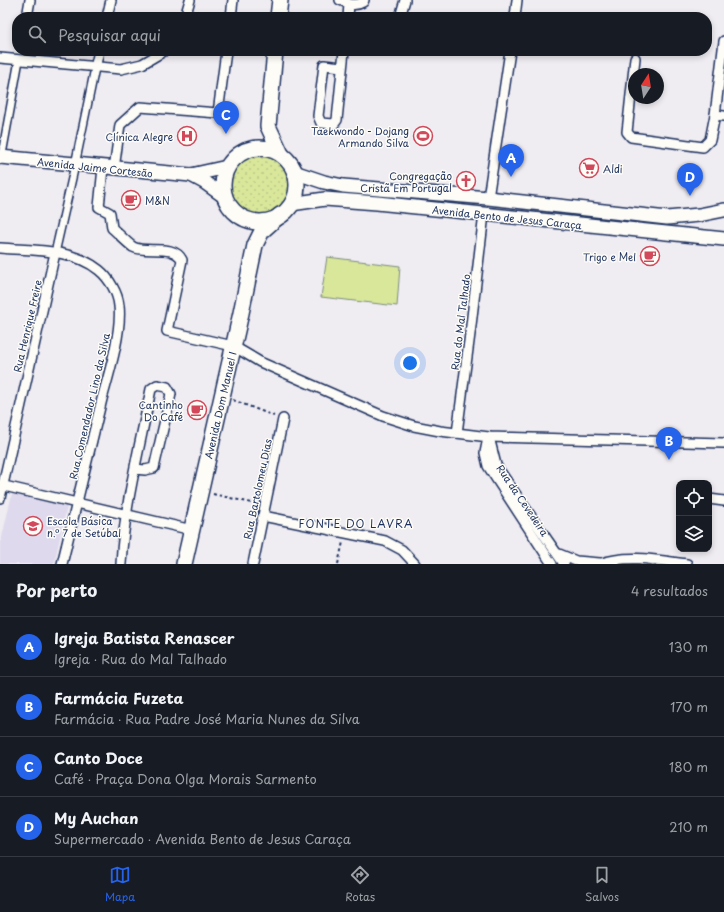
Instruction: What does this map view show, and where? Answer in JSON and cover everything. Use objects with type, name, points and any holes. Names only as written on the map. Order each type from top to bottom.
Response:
[{"type":"main road","points":[[279,12],[280,0]]},
{"type":"main road","points":[[228,203],[240,216],[249,220],[260,222],[271,220],[280,215],[291,204],[295,194],[296,183],[294,172],[289,162],[281,154],[268,126],[275,56]]},
{"type":"main road","points":[[251,149],[268,126]]},
{"type":"main road","points":[[255,245],[247,226],[228,203],[223,187],[223,177],[227,167],[237,156],[251,149],[261,148],[272,150],[281,154]]},
{"type":"main road","name":"Avenida Jaime Cortesão","points":[[0,159],[191,175],[227,167]]},
{"type":"main road","name":"Avenida Bento de Jesus Caraça","points":[[294,172],[324,182],[343,186],[488,198],[667,218],[699,215],[724,210]]},
{"type":"main road","name":"Avenida Jaime Cortesão","points":[[191,175],[204,182],[228,203]]},
{"type":"main road","name":"Avenida Bento de Jesus Caraça","points":[[291,204],[325,199],[724,239]]},
{"type":"main road","name":"Avenida Dom Manuel I","points":[[184,564],[255,245],[262,231],[280,215]]},
{"type":"street","points":[[28,12],[30,0]]},
{"type":"street","points":[[108,12],[111,0]]},
{"type":"street","points":[[186,12],[190,0]]},
{"type":"street","points":[[232,12],[233,0]]},
{"type":"street","points":[[340,0],[349,4],[359,5],[364,0]]},
{"type":"street","points":[[401,12],[405,0]]},
{"type":"street","points":[[516,12],[517,0]]},
{"type":"street","points":[[348,12],[349,4]]},
{"type":"street","points":[[635,58],[627,132],[631,137],[703,147],[710,140],[720,116],[724,41]]},
{"type":"street","points":[[0,58],[20,56],[95,68],[121,69],[142,64],[156,56]]},
{"type":"street","points":[[0,159],[20,56]]},
{"type":"street","points":[[55,253],[98,56]]},
{"type":"street","points":[[225,56],[218,114],[140,107],[120,125],[100,207],[110,213],[112,228],[134,248],[172,252],[180,255],[182,266],[168,331],[233,346],[260,362],[383,416],[414,426],[489,437],[724,443]]},
{"type":"street","points":[[342,67],[324,65],[318,116],[321,123],[334,124],[337,120],[343,56]]},
{"type":"street","points":[[488,198],[509,56]]},
{"type":"street","name":"Rua do Mal Talhado","points":[[457,433],[484,214]]},
{"type":"street","name":"Rua Comendador Lino da Silva","points":[[0,248],[68,254],[88,262],[100,270],[109,281],[116,293],[119,306],[119,318],[109,371],[62,564]]},
{"type":"street","name":"Rua Henrique Freire","points":[[0,498],[1,486],[55,253]]},
{"type":"street","points":[[121,564],[122,535],[126,514],[135,469],[151,389],[156,385],[167,387],[171,394],[154,468],[144,470],[135,469]]},
{"type":"street","name":"Rua Bartolomeu Dias","points":[[253,564],[283,419]]},
{"type":"street","name":"Rua da Cevedeira","points":[[489,437],[496,465],[564,564]]},
{"type":"street","name":"Rua da Cevedeira","points":[[489,437],[485,453],[488,466],[552,564]]},
{"type":"street","points":[[1,486],[192,530]]},
{"type":"street","points":[[712,499],[724,500]]},
{"type":"street","points":[[264,511],[344,533],[386,541],[402,550],[415,564]]},
{"type":"street","name":"Rua da Cevedeira","points":[[556,552],[561,556],[576,561],[599,564]]},
{"type":"street","points":[[599,564],[619,559],[637,558],[687,564]]},
{"type":"path","points":[[222,396],[283,419]]},
{"type":"path","points":[[208,492],[264,511]]},
{"type":"path","points":[[338,564],[344,533]]},
{"type":"shaded area","name":"Escola Básica n.º 7 de Setúbal","points":[[12,494],[67,506],[54,564],[0,564],[0,546]]},
{"type":"green space","points":[[254,154],[266,154],[277,159],[285,167],[290,178],[288,196],[277,209],[266,214],[254,214],[243,209],[235,201],[230,190],[230,178],[235,167],[243,159]]},
{"type":"green space","points":[[327,257],[400,266],[397,306],[321,297]]},
{"type":"place","name":"Canto Doce","points":[[226,134]]},
{"type":"place","name":"Clínica Alegre","points":[[187,136]]},
{"type":"place","name":"Taekwondo - Dojang Armando Silva","points":[[423,136]]},
{"type":"place","name":"Aldi","points":[[589,168]]},
{"type":"place","name":"Igreja Batista Renascer","points":[[511,177]]},
{"type":"place","name":"Congregação Cristã Em Portugal","points":[[466,181]]},
{"type":"place","name":"My Auchan","points":[[690,196]]},
{"type":"place","name":"M&N","points":[[131,200]]},
{"type":"place","name":"Trigo e Mel","points":[[650,256]]},
{"type":"place","name":"Cantinho Do Café","points":[[197,410]]},
{"type":"place","name":"Farmácia Fuzeta","points":[[669,460]]},
{"type":"place","name":"Escola Básica n.º 7 de Setúbal","points":[[33,526]]},
{"type":"district","name":"FONTE DO LAVRA","points":[[356,523]]}]
